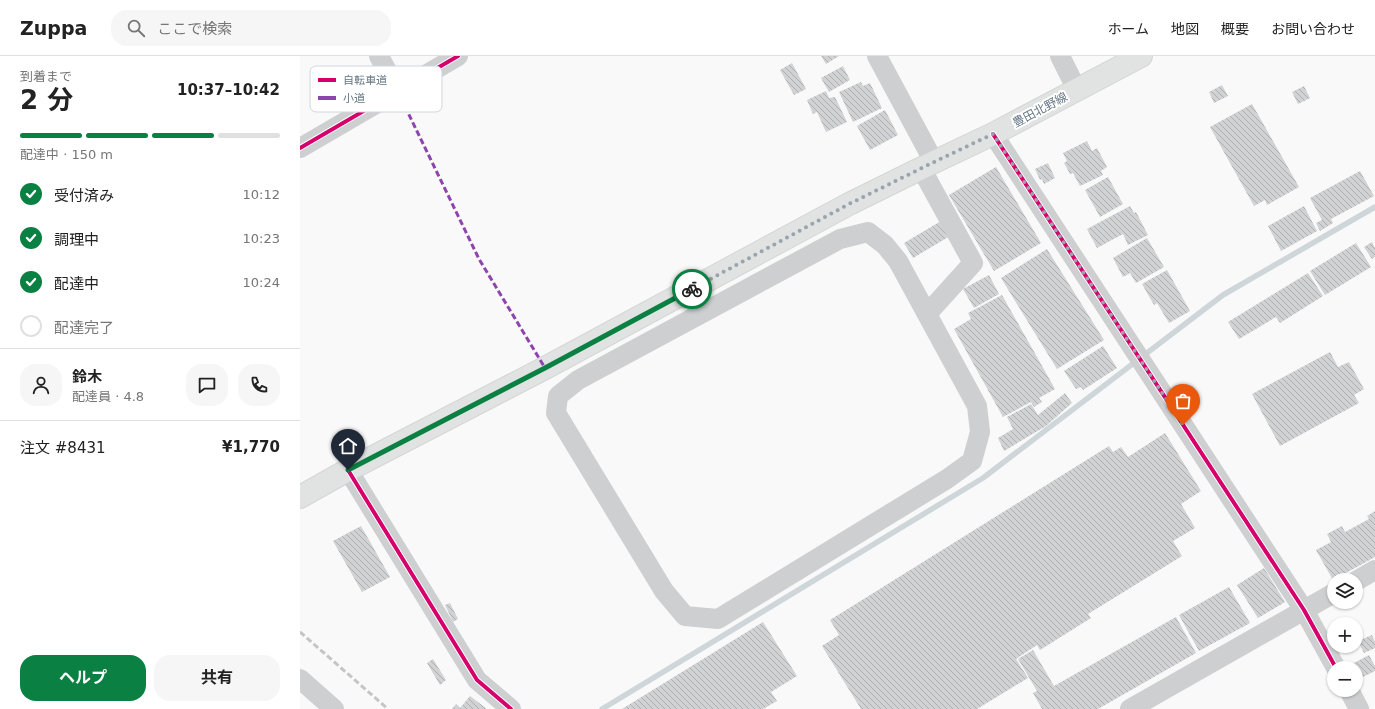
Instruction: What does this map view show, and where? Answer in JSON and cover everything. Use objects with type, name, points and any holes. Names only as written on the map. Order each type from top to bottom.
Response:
[{"type":"main road","name":"豊田北野線","points":[[300,497],[348,470],[545,368],[849,204],[993,134],[1141,56]]},
{"type":"street","points":[[379,56],[384,66]]},
{"type":"street","points":[[440,66],[458,56]]},
{"type":"street","points":[[877,56],[974,263],[927,314]]},
{"type":"street","points":[[1060,56],[1077,90]]},
{"type":"street","points":[[300,148],[360,112]]},
{"type":"street","points":[[993,134],[1304,610],[1332,661]]},
{"type":"street","points":[[868,232],[885,245],[898,261],[927,314],[977,406],[980,432],[972,461],[947,479],[718,619],[685,616],[664,591],[556,413],[558,396],[578,380],[840,239],[868,232]]},
{"type":"street","points":[[348,470],[476,680],[511,709]]},
{"type":"street","points":[[1363,577],[1375,570]]},
{"type":"street","points":[[1130,709],[1327,597]]},
{"type":"street","points":[[300,679],[334,709]]},
{"type":"street","points":[[1353,697],[1359,709]]},
{"type":"building","points":[[821,56],[839,56],[826,64]]},
{"type":"building","points":[[792,63],[806,89],[794,95],[780,70]]},
{"type":"building","points":[[843,66],[850,80],[829,92],[821,78]]},
{"type":"building","points":[[861,82],[863,86],[870,83],[882,108],[853,122],[839,92]]},
{"type":"building","points":[[1222,85],[1228,96],[1214,103],[1209,92]]},
{"type":"building","points":[[1304,86],[1310,98],[1298,104],[1292,92]]},
{"type":"building","points":[[826,91],[829,98],[835,97],[847,122],[826,132],[817,112],[813,114],[807,100]]},
{"type":"building","points":[[1252,104],[1299,187],[1267,205],[1265,200],[1254,206],[1210,127]]},
{"type":"building","points":[[885,110],[898,135],[870,150],[857,126]]},
{"type":"building","points":[[1087,141],[1092,151],[1097,148],[1107,167],[1101,171],[1103,175],[1080,186],[1073,173],[1070,174],[1064,163],[1067,161],[1063,153]]},
{"type":"building","points":[[1048,163],[1055,178],[1044,184],[1042,179],[1040,180],[1035,169]]},
{"type":"building","points":[[996,167],[1041,243],[994,271],[949,195]]},
{"type":"building","points":[[1360,171],[1374,196],[1331,219],[1333,223],[1320,231],[1316,223],[1322,220],[1310,198]]},
{"type":"building","points":[[1108,177],[1123,204],[1100,217],[1085,190]]},
{"type":"building","points":[[1130,206],[1134,213],[1136,212],[1148,235],[1128,245],[1123,234],[1097,248],[1087,229]]},
{"type":"building","points":[[1304,206],[1317,231],[1281,251],[1268,226]]},
{"type":"building","points":[[941,221],[950,236],[913,258],[904,243]]},
{"type":"building","points":[[1147,238],[1164,267],[1136,283],[1130,273],[1123,277],[1113,258]]},
{"type":"building","points":[[1372,242],[1375,248],[1375,257],[1372,259],[1364,247]]},
{"type":"building","points":[[1356,243],[1371,267],[1325,295],[1310,271]]},
{"type":"building","points":[[1047,249],[1104,340],[1057,369],[1001,278]]},
{"type":"building","points":[[1167,270],[1190,311],[1169,323],[1157,303],[1154,305],[1142,284]]},
{"type":"building","points":[[1308,273],[1323,296],[1280,323],[1276,317],[1239,339],[1228,322]]},
{"type":"building","points":[[989,275],[999,294],[974,308],[963,289]]},
{"type":"building","points":[[1002,295],[1055,389],[1039,398],[1042,402],[1034,407],[1031,402],[1003,417],[954,329],[971,319],[968,313]]},
{"type":"building","points":[[1103,346],[1117,368],[1083,390],[1081,387],[1076,389],[1064,371]]},
{"type":"building","points":[[1330,352],[1338,367],[1349,362],[1364,389],[1354,395],[1359,403],[1280,446],[1252,394]]},
{"type":"building","points":[[1065,393],[1072,403],[1046,426],[1004,451],[998,438],[1013,429],[1007,417],[1031,404],[1038,415]]},
{"type":"building","points":[[1165,433],[1201,491],[1181,504],[1195,528],[1173,541],[1182,556],[1088,614],[1091,618],[1040,650],[1037,645],[1016,659],[1028,678],[977,709],[861,709],[822,646],[839,635],[830,620],[1109,446],[1113,452],[1121,447],[1128,457]]},
{"type":"building","points":[[1375,511],[1375,557],[1346,573],[1329,573],[1316,550],[1331,542],[1327,534],[1342,526],[1345,532],[1369,519],[1367,516]]},
{"type":"building","points":[[361,526],[390,577],[362,592],[333,541]]},
{"type":"building","points":[[1264,568],[1285,602],[1258,618],[1237,585]]},
{"type":"building","points":[[1229,587],[1250,623],[1199,651],[1179,615]]},
{"type":"building","points":[[450,603],[458,619],[453,622],[445,605]]},
{"type":"building","points":[[1176,617],[1196,653],[1098,709],[1042,709],[1033,693],[1037,691],[1018,659],[1033,650],[1054,686]]},
{"type":"building","points":[[763,622],[797,676],[771,692],[777,701],[763,709],[622,709]]},
{"type":"building","points":[[1372,635],[1375,642],[1375,648],[1364,653],[1363,639]]},
{"type":"building","points":[[1369,655],[1375,666],[1375,671],[1363,677],[1363,661],[1358,661]]},
{"type":"building","points":[[433,659],[446,680],[440,685],[427,663]]},
{"type":"building","points":[[470,696],[487,709],[452,709],[456,704],[460,708]]},
{"type":"waterway","points":[[602,709],[983,478],[1223,295],[1375,207]]},
{"type":"railway","points":[[300,632],[388,709]]},
{"type":"marked path","points":[[408,112],[479,259],[545,368]]},
{"type":"cycle path","points":[[441,66],[458,56]]},
{"type":"cycle path","points":[[300,148],[362,112]]},
{"type":"cycle path","points":[[993,134],[1304,610],[1332,661]]},
{"type":"cycle path","points":[[348,470],[477,680],[511,709]]},
{"type":"way so far","points":[[692,289],[849,204],[993,134],[1183,425]]},
{"type":"route","points":[[348,470],[545,368],[692,289]]}]
